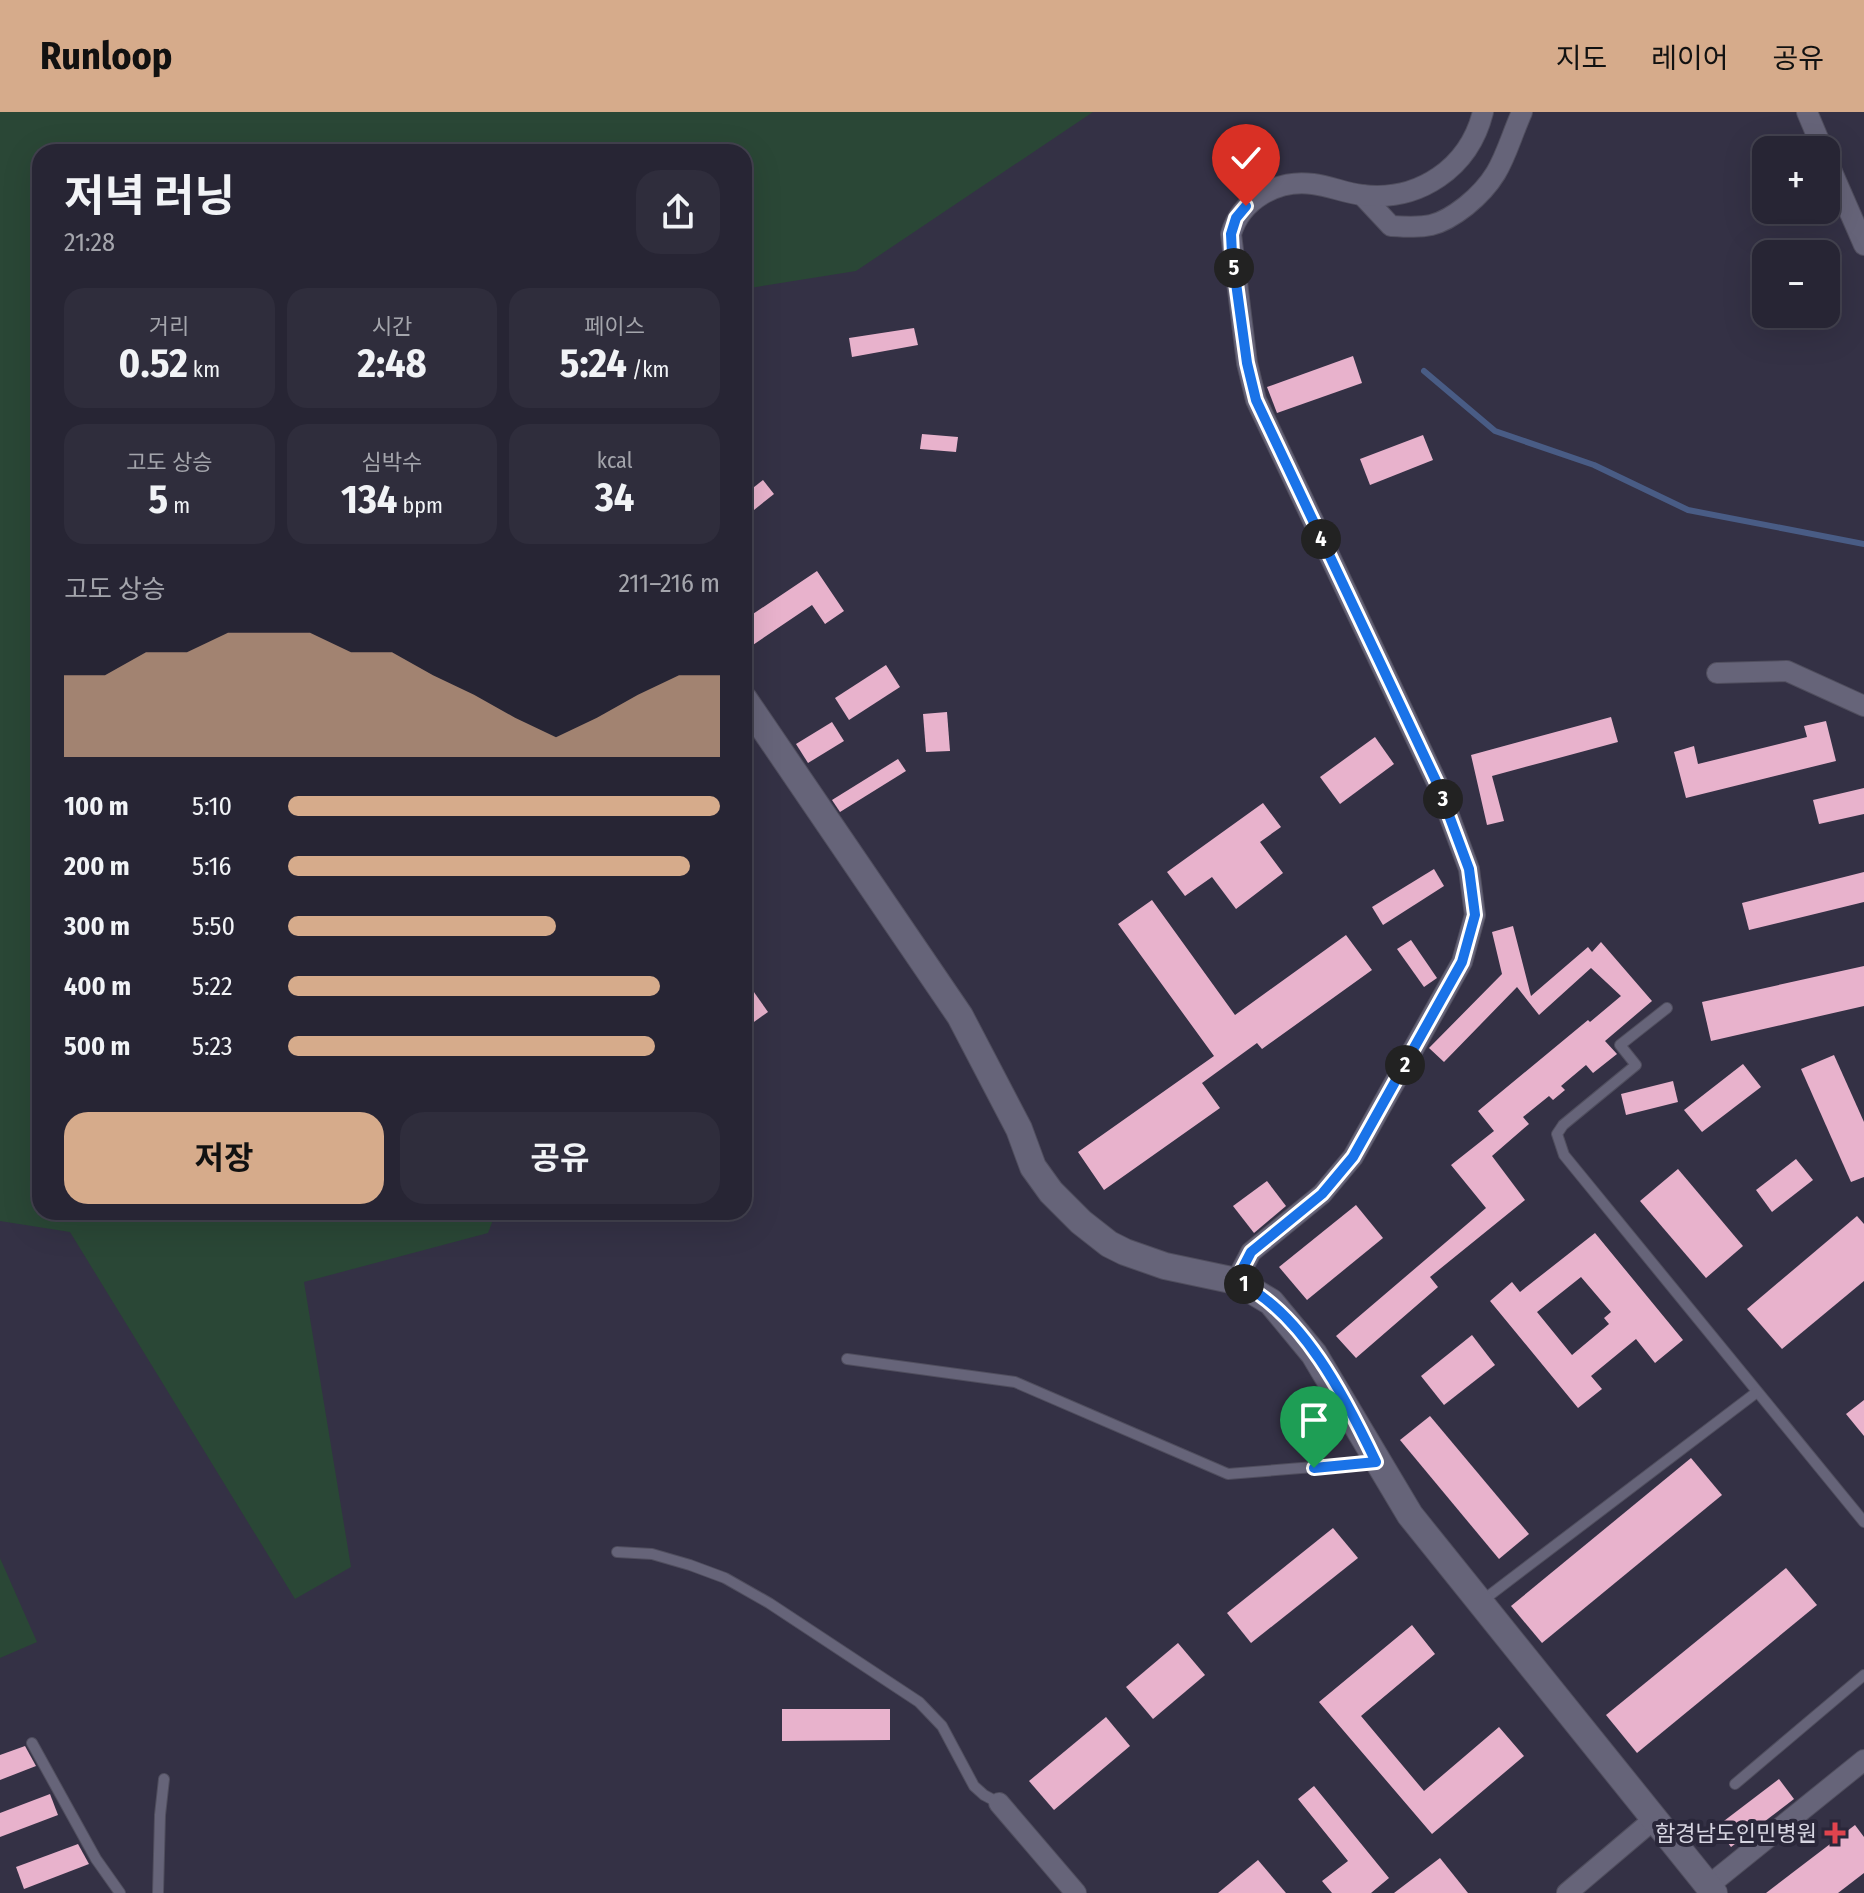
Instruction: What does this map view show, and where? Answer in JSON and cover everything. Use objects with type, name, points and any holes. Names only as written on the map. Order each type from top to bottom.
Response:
[{"type":"street","points":[[1236,1281],[1251,1252],[1322,1194],[1353,1157],[1462,962],[1475,915],[1469,869],[1437,783],[1256,400],[1247,363],[1231,234],[1236,218],[1246,206],[1281,186],[1314,184],[1362,195],[1400,193],[1434,182],[1446,174],[1469,146],[1483,112]]},
{"type":"street","points":[[1362,195],[1391,226],[1414,228],[1445,222],[1487,189],[1501,166],[1522,112]]},
{"type":"street","points":[[1807,112],[1817,136]]},
{"type":"street","points":[[1840,190],[1864,245]]},
{"type":"street","points":[[1717,673],[1787,671],[1864,706]]},
{"type":"street","points":[[752,711],[960,1016],[1019,1129],[1033,1167],[1051,1192],[1109,1244],[1165,1266],[1236,1281],[1271,1302],[1314,1354],[1410,1515],[1711,1890],[1864,1760]]},
{"type":"street","points":[[999,1803],[1076,1893]]},
{"type":"street","points":[[1567,1893],[1653,1820]]},
{"type":"lane","points":[[1667,1008],[1620,1045],[1636,1065],[1563,1125],[1557,1134],[1559,1145],[1564,1155],[1864,1522]]},
{"type":"lane","points":[[847,1359],[1015,1382],[1228,1474],[1376,1462]]},
{"type":"lane","points":[[1479,1603],[1757,1392]]},
{"type":"lane","points":[[617,1552],[652,1554],[690,1565],[725,1578],[769,1603],[919,1702],[942,1726],[974,1786],[999,1803]]},
{"type":"lane","points":[[1735,1784],[1864,1675]]},
{"type":"lane","points":[[32,1743],[96,1859],[120,1893]]},
{"type":"lane","points":[[158,1893],[164,1779]]},
{"type":"green space","points":[[0,112],[1093,112],[856,271],[752,288],[752,144],[32,144],[32,1220],[493,1220],[488,1233],[304,1282],[351,1567],[295,1599],[70,1232],[0,1221]]},
{"type":"green space","points":[[0,1558],[37,1642],[0,1658]]},
{"type":"building","points":[[914,328],[918,345],[852,357],[849,338]]},
{"type":"building","points":[[1353,356],[1362,383],[1277,413],[1267,387]]},
{"type":"building","points":[[922,434],[958,437],[956,452],[920,449]]},
{"type":"building","points":[[1423,435],[1433,460],[1370,485],[1360,459]]},
{"type":"building","points":[[763,480],[774,494],[752,512],[752,489]]},
{"type":"building","points":[[817,571],[844,611],[825,624],[812,605],[752,646],[752,615]]},
{"type":"building","points":[[886,665],[900,687],[849,720],[835,698]]},
{"type":"building","points":[[947,712],[950,751],[926,752],[923,714]]},
{"type":"building","points":[[1611,717],[1618,742],[1492,776],[1504,821],[1487,825],[1471,755]]},
{"type":"building","points":[[1826,721],[1836,761],[1686,798],[1674,752],[1694,746],[1698,764],[1807,737],[1804,726]]},
{"type":"building","points":[[832,722],[844,741],[808,763],[796,744]]},
{"type":"building","points":[[1375,737],[1394,764],[1340,804],[1320,777]]},
{"type":"building","points":[[898,759],[906,771],[840,812],[832,800]]},
{"type":"building","points":[[1864,788],[1864,814],[1819,824],[1813,800]]},
{"type":"building","points":[[1263,803],[1281,827],[1260,842],[1283,873],[1236,909],[1212,877],[1185,896],[1167,872]]},
{"type":"building","points":[[1434,869],[1444,886],[1383,925],[1372,907]]},
{"type":"building","points":[[1864,872],[1864,902],[1749,930],[1742,903]]},
{"type":"building","points":[[1152,900],[1235,1015],[1346,935],[1372,970],[1262,1049],[1257,1043],[1202,1083],[1220,1108],[1104,1190],[1078,1152],[1214,1056],[1118,924]]},
{"type":"building","points":[[1513,926],[1531,996],[1588,947],[1592,952],[1601,942],[1652,1001],[1605,1041],[1617,1054],[1593,1073],[1586,1065],[1561,1086],[1565,1090],[1553,1100],[1549,1096],[1523,1117],[1529,1124],[1492,1156],[1525,1200],[1430,1277],[1438,1287],[1356,1358],[1336,1336],[1486,1208],[1451,1165],[1494,1131],[1478,1111],[1621,996],[1591,968],[1539,1015],[1517,987],[1444,1062],[1429,1048],[1502,974],[1492,932]]},
{"type":"building","points":[[1411,940],[1437,978],[1424,987],[1397,949]]},
{"type":"building","points":[[1864,966],[1864,1006],[1711,1041],[1702,1002]]},
{"type":"building","points":[[752,989],[768,1012],[752,1023]]},
{"type":"building","points":[[1834,1055],[1864,1122],[1864,1177],[1851,1182],[1801,1069]]},
{"type":"building","points":[[1743,1064],[1761,1087],[1702,1132],[1684,1110]]},
{"type":"building","points":[[1673,1081],[1678,1102],[1626,1115],[1621,1094]]},
{"type":"building","points":[[1796,1159],[1813,1180],[1772,1212],[1756,1190]]},
{"type":"building","points":[[1678,1169],[1743,1246],[1706,1278],[1640,1201]]},
{"type":"building","points":[[1267,1181],[1286,1206],[1254,1233],[1233,1206]]},
{"type":"building","points":[[1356,1205],[1383,1238],[1307,1300],[1279,1267]]},
{"type":"building","points":[[1857,1216],[1864,1224],[1864,1281],[1782,1349],[1747,1309]]},
{"type":"building","points":[[1595,1233],[1683,1340],[1655,1363],[1636,1339],[1591,1376],[1602,1389],[1578,1408],[1490,1301],[1512,1282],[1520,1292]],"holes":[[[1581,1277],[1611,1312],[1604,1318],[1609,1324],[1572,1355],[1537,1312]]]},
{"type":"building","points":[[1472,1335],[1495,1365],[1444,1405],[1421,1376]]},
{"type":"building","points":[[1864,1400],[1864,1436],[1846,1414]]},
{"type":"building","points":[[1430,1416],[1529,1534],[1499,1559],[1400,1440]]},
{"type":"building","points":[[1691,1458],[1722,1495],[1542,1643],[1511,1606]]},
{"type":"building","points":[[1333,1528],[1358,1558],[1251,1643],[1227,1613]]},
{"type":"building","points":[[1786,1568],[1817,1605],[1637,1753],[1606,1715]]},
{"type":"building","points":[[1412,1625],[1435,1654],[1361,1716],[1424,1791],[1499,1727],[1524,1756],[1432,1834],[1319,1702]]},
{"type":"building","points":[[1178,1643],[1205,1675],[1153,1719],[1126,1687]]},
{"type":"building","points":[[782,1709],[890,1709],[890,1740],[782,1741]]},
{"type":"building","points":[[1106,1717],[1130,1746],[1054,1810],[1029,1781]]},
{"type":"building","points":[[25,1746],[36,1766],[0,1780],[0,1755]]},
{"type":"building","points":[[1779,1779],[1794,1799],[1731,1847],[1716,1827]]},
{"type":"building","points":[[1314,1786],[1389,1878],[1371,1893],[1332,1893],[1322,1881],[1348,1861],[1298,1799]]},
{"type":"building","points":[[50,1794],[58,1815],[0,1837],[0,1813]]},
{"type":"building","points":[[1855,1825],[1864,1837],[1864,1873],[1838,1893],[1766,1893]]},
{"type":"building","points":[[78,1844],[89,1864],[24,1889],[16,1867]]},
{"type":"building","points":[[1440,1858],[1468,1893],[1394,1893]]},
{"type":"building","points":[[1258,1860],[1286,1893],[1218,1893]]},
{"type":"waterway","points":[[1424,371],[1495,431],[1594,465],[1688,510],[1864,544]]},
{"type":"place","name":"함경남도인민병원","points":[[1835,1833]]},
{"type":"route","points":[[1246,206],[1236,218],[1231,234],[1232,254],[1247,363],[1256,400],[1437,783],[1469,869],[1475,915],[1462,962],[1345,1170],[1322,1194],[1251,1252],[1236,1281],[1271,1302],[1288,1320],[1314,1354],[1359,1426],[1376,1462],[1314,1468]]}]
